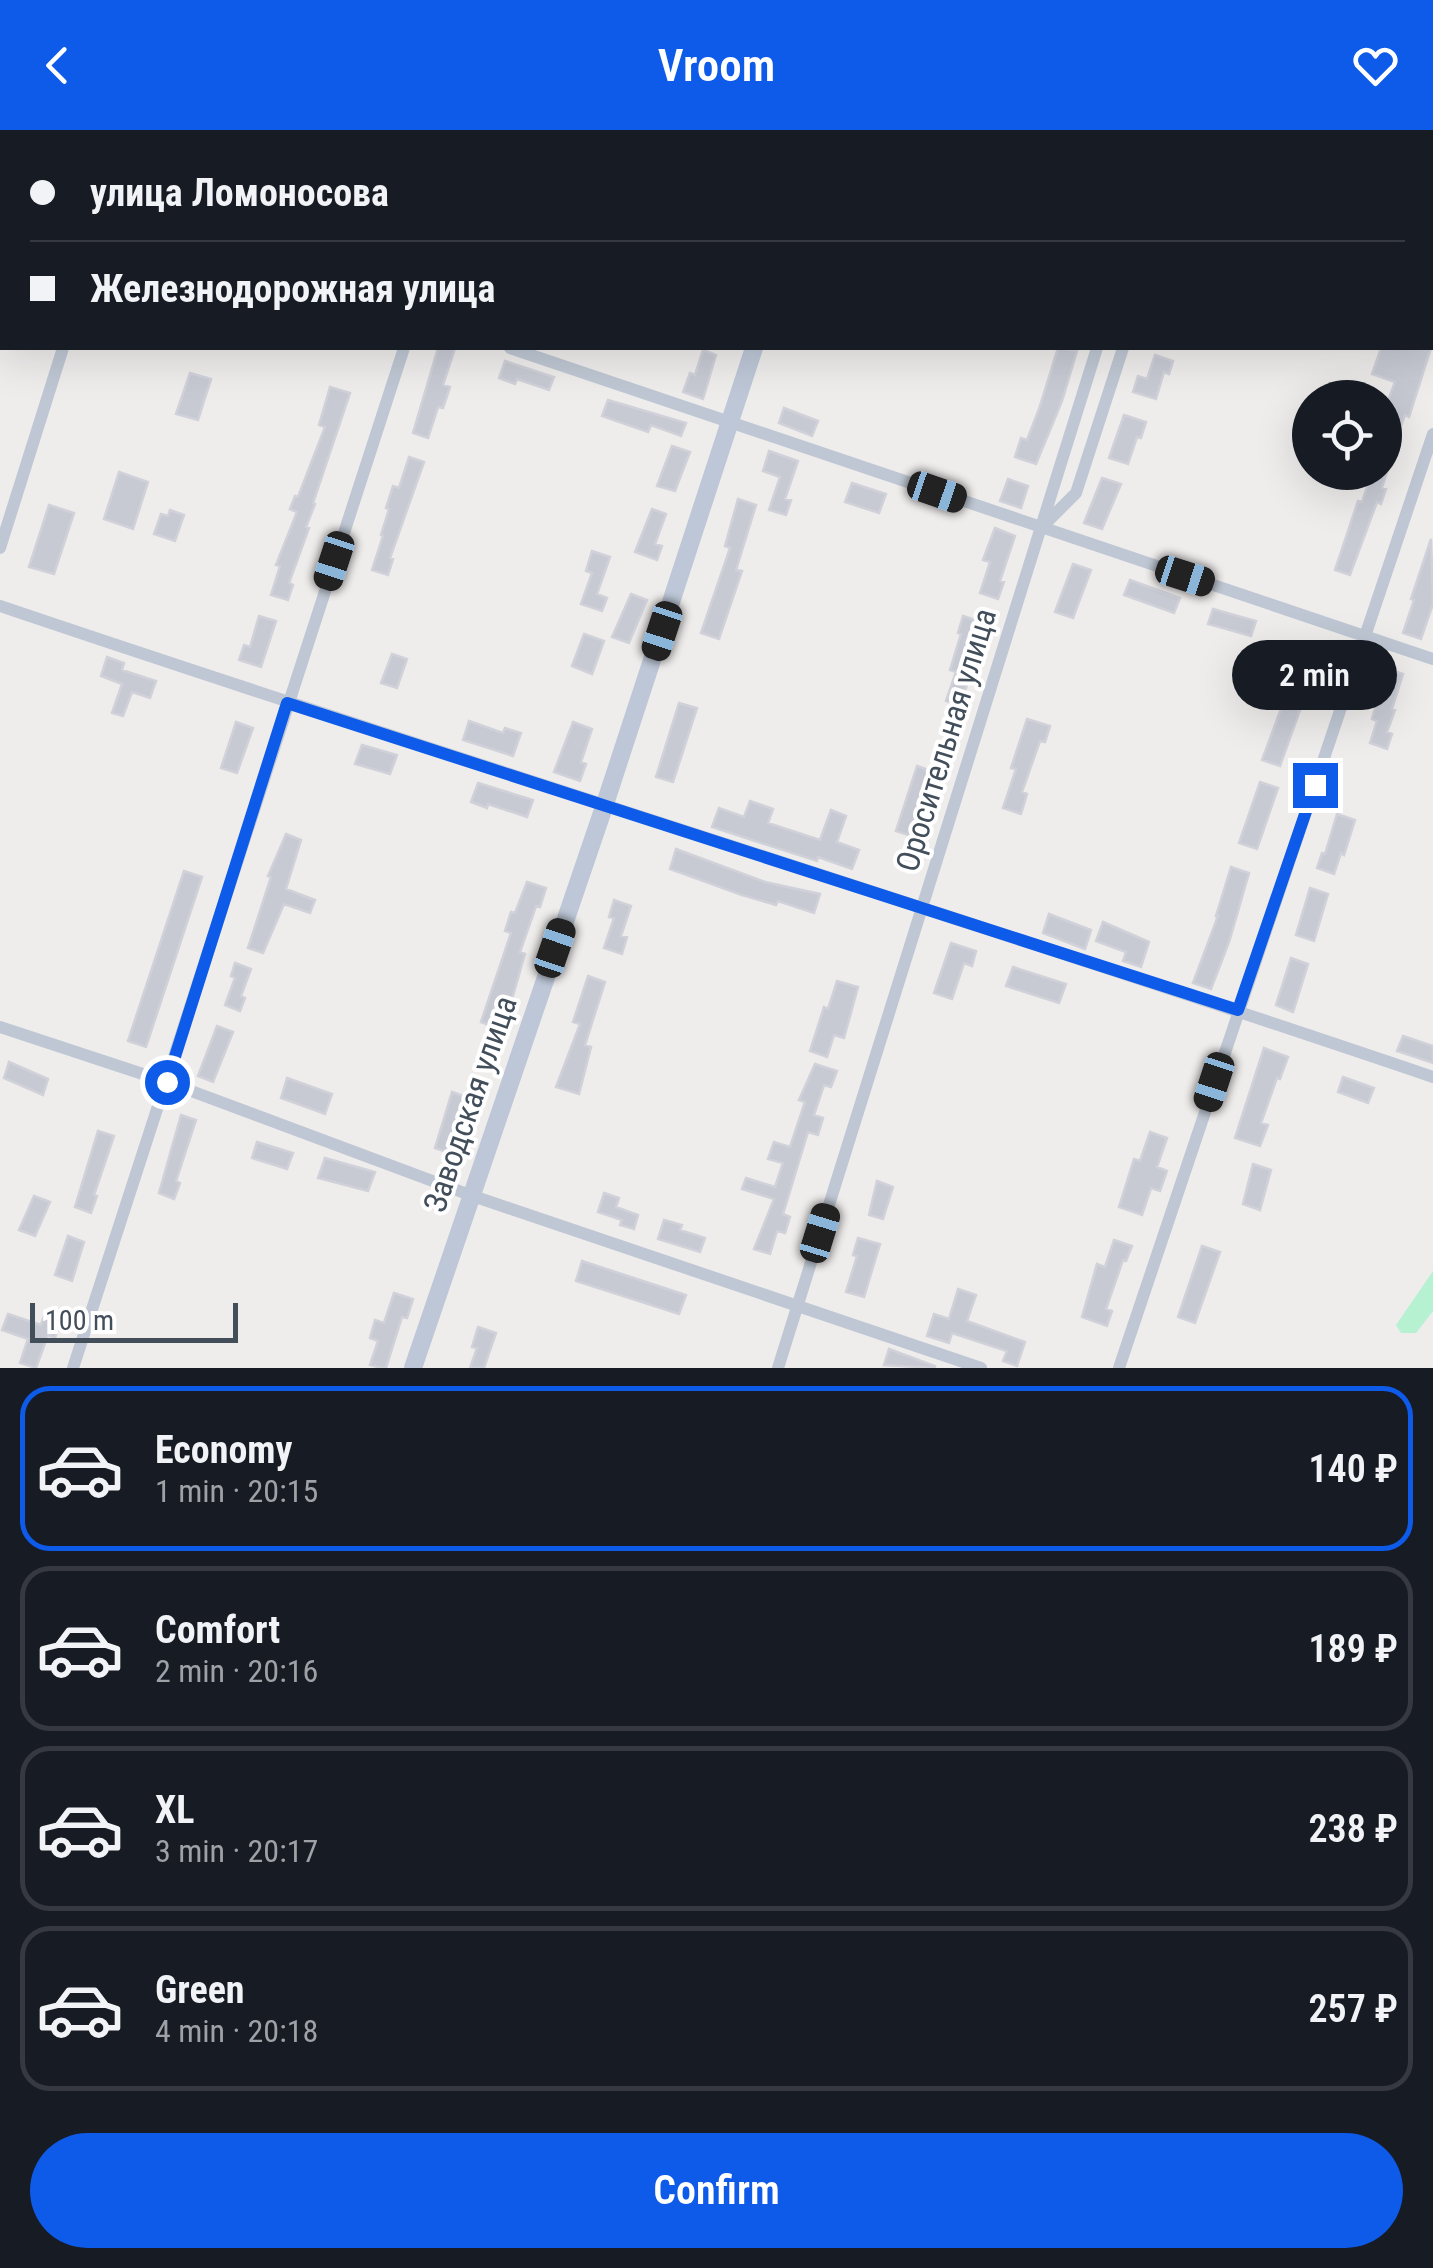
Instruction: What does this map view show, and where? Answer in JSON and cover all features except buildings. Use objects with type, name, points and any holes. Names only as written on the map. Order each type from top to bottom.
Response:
[{"type":"main road","name":"Заводская улица","points":[[414,1368],[753,350]]},
{"type":"street","points":[[0,548],[62,350]]},
{"type":"street","points":[[73,1368],[403,350]]},
{"type":"street","points":[[516,350],[1433,659]]},
{"type":"street","name":"Оросительная улица","points":[[778,1368],[1096,350]]},
{"type":"street","name":"Оросительная улица","points":[[1040,529],[1076,493],[1122,350]]},
{"type":"street","points":[[1119,1368],[1433,434]]},
{"type":"street","points":[[0,606],[1433,1076]]},
{"type":"street","points":[[0,1028],[167,1082],[470,1195],[981,1368]]},
{"type":"green space","points":[[1433,1271],[1433,1311],[1416,1333],[1401,1333],[1396,1325]]},
{"type":"route","points":[[167,1082],[287,703],[1238,1010],[1315,785]]}]
